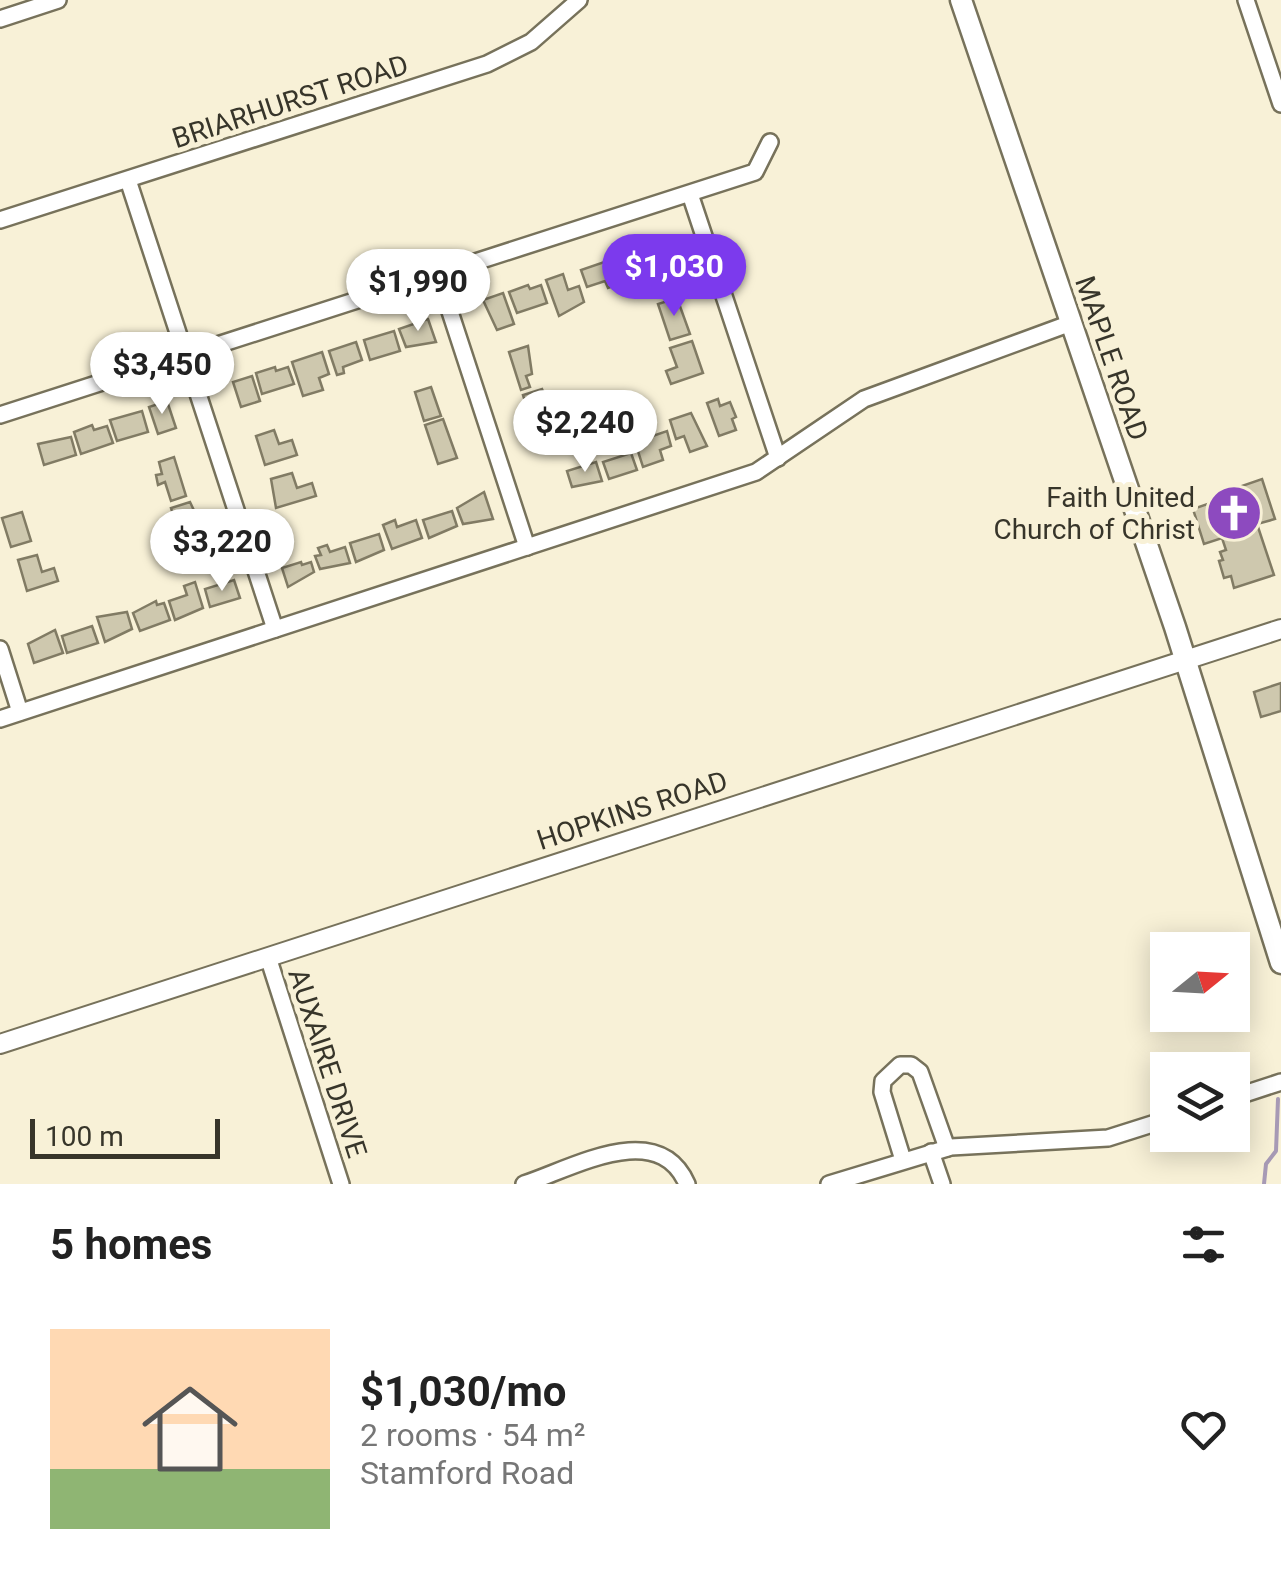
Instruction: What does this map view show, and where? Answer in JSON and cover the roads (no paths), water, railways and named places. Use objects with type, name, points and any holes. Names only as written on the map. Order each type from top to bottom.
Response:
[{"type":"main road","name":"MAPLE ROAD","points":[[961,0],[1185,659],[1281,963]]},
{"type":"street","points":[[0,19],[58,0]]},
{"type":"street","name":"BRIARHURST ROAD","points":[[0,220],[488,64],[530,42],[579,0]]},
{"type":"street","points":[[1246,0],[1281,104]]},
{"type":"street","points":[[0,415],[755,172],[770,142]]},
{"type":"street","points":[[128,180],[275,629]]},
{"type":"street","points":[[690,194],[778,458]]},
{"type":"street","points":[[438,275],[527,548]]},
{"type":"street","points":[[0,719],[756,472],[864,399],[1071,323]]},
{"type":"street","name":"HOPKINS ROAD","points":[[0,1044],[1281,629]]},
{"type":"street","points":[[0,649],[20,712]]},
{"type":"street","name":"AUXAIRE DRIVE","points":[[268,957],[341,1184]]},
{"type":"street","points":[[903,1160],[882,1092],[883,1081],[900,1064],[911,1065],[920,1072],[939,1150],[942,1184]]},
{"type":"street","points":[[1250,1092],[1281,1082]]},
{"type":"street","points":[[829,1184],[939,1150],[1108,1138],[1150,1124]]},
{"type":"street","points":[[524,1184],[644,1149],[667,1157],[687,1184]]},
{"type":"waterway","points":[[1264,1184],[1266,1164],[1276,1151],[1278,1099]]},
{"type":"place","name":"Faith United Church of Christ","points":[[1234,513]]}]
